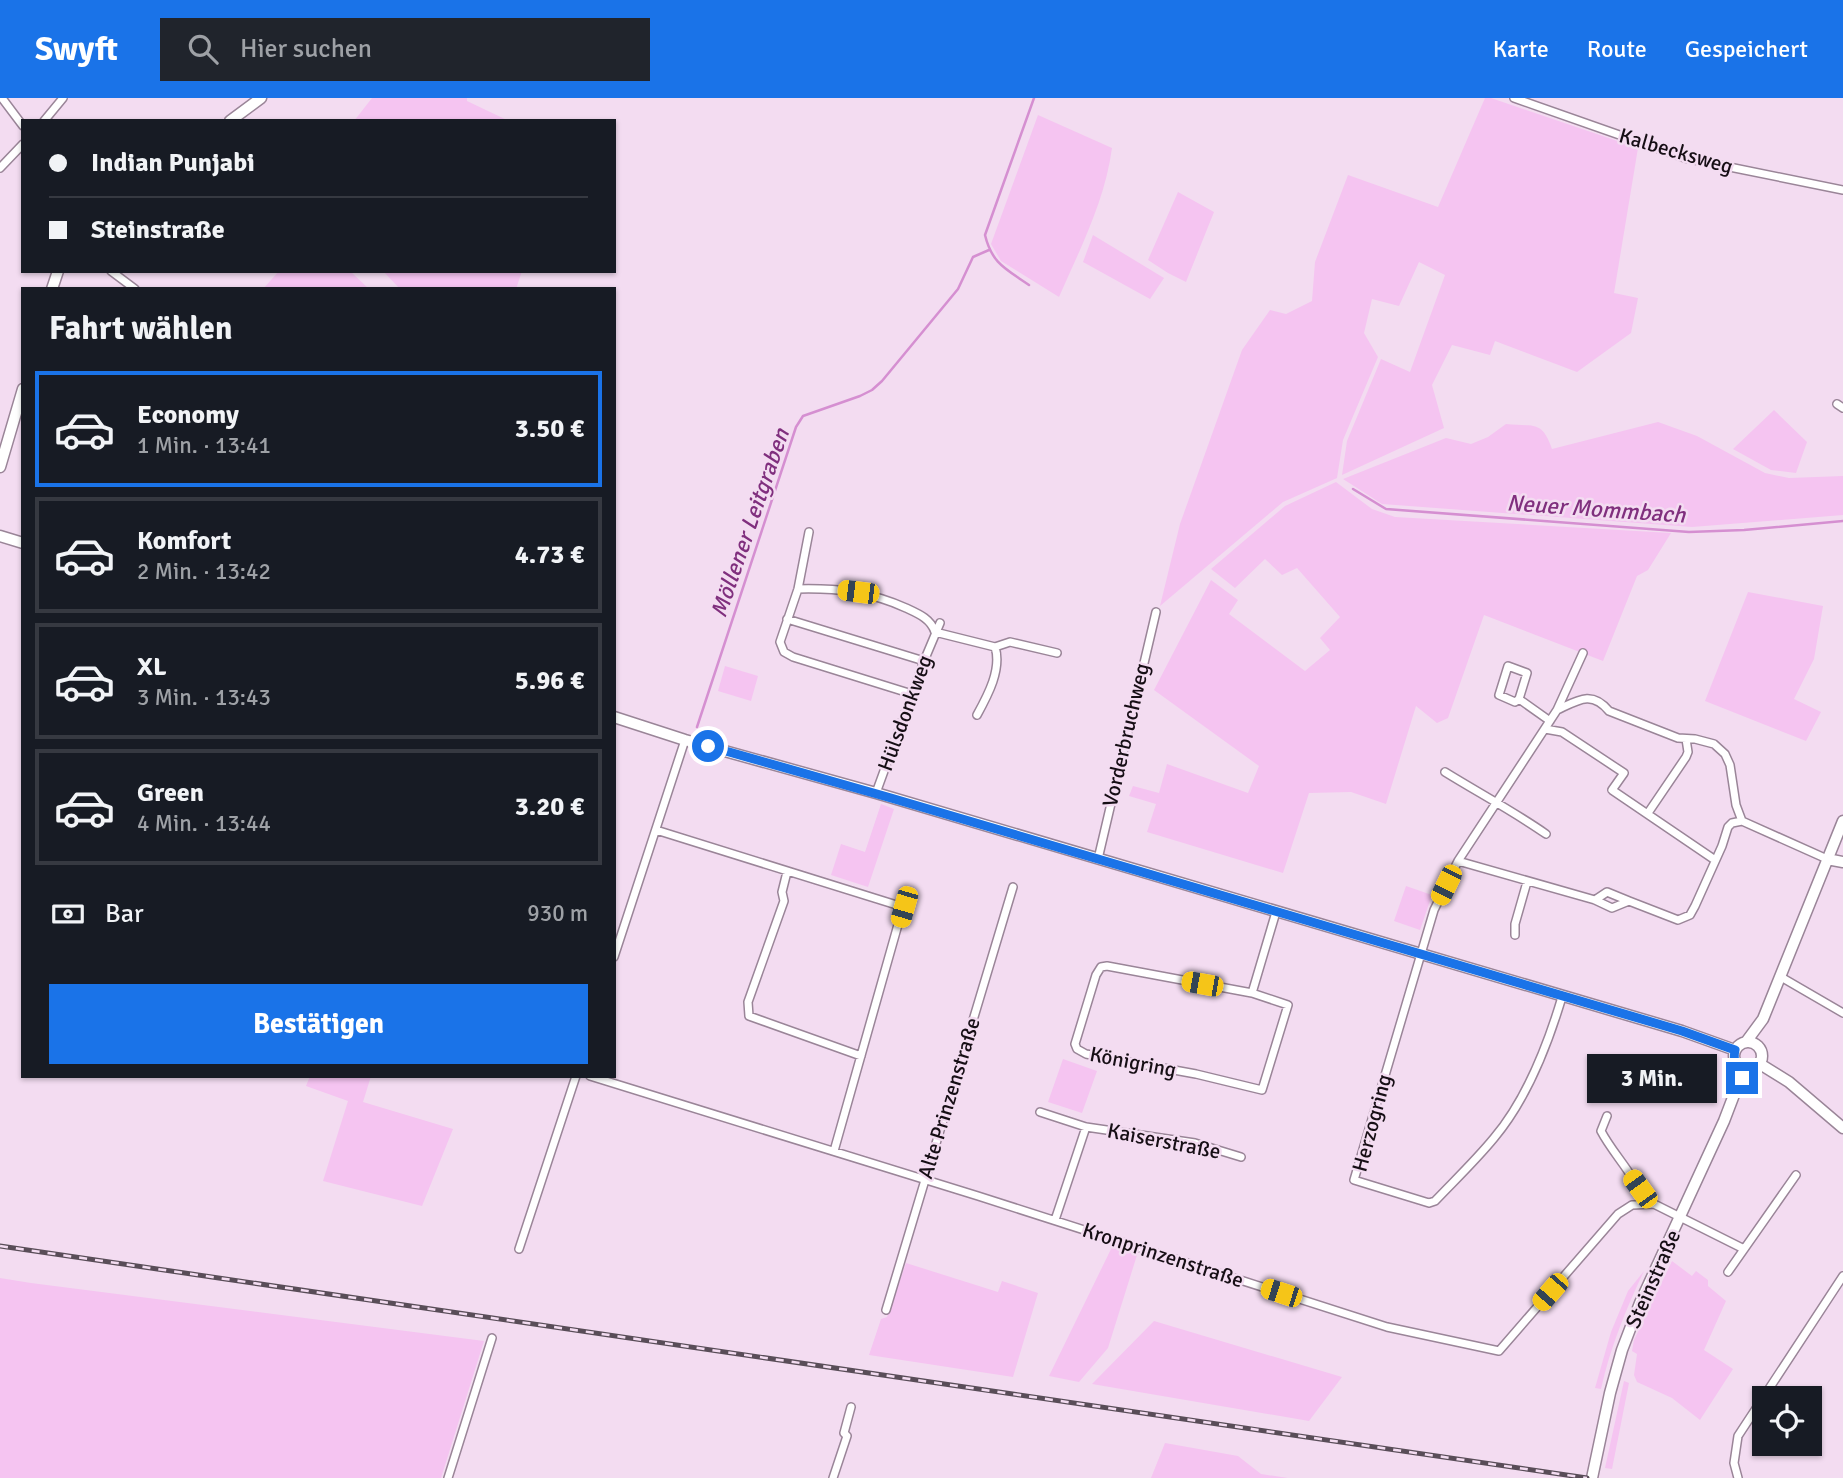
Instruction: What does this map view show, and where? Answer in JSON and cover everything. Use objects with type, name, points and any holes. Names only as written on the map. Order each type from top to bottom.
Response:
[{"type":"main road","points":[[233,119],[261,98]]},
{"type":"main road","points":[[0,467],[21,396]]},
{"type":"main road","points":[[0,537],[21,542]]},
{"type":"main road","points":[[616,718],[1682,1031],[1735,1050]]},
{"type":"main road","points":[[1735,1050],[1746,1042],[1763,1019],[1843,821]]},
{"type":"main road","points":[[1827,859],[1843,862]]},
{"type":"main road","points":[[1735,1050],[1735,1063],[1739,1068],[1749,1071],[1760,1064],[1762,1055],[1759,1046],[1763,1019]]},
{"type":"main road","points":[[1746,1042],[1759,1046]]},
{"type":"main road","name":"Steinstraße","points":[[1735,1063],[1737,1087]]},
{"type":"main road","points":[[1760,1064],[1789,1082],[1843,1128]]},
{"type":"main road","name":"Steinstraße","points":[[1592,1478],[1610,1393],[1622,1350],[1640,1303],[1715,1143],[1737,1087],[1749,1071]]},
{"type":"street","points":[[2,98],[21,123]]},
{"type":"street","points":[[46,119],[63,98]]},
{"type":"street","name":"Kalbecksweg","points":[[1514,98],[1685,158],[1843,190]]},
{"type":"street","points":[[0,168],[21,146]]},
{"type":"street","points":[[114,273],[132,287]]},
{"type":"street","points":[[809,532],[798,589],[780,642],[784,652],[912,694]]},
{"type":"street","points":[[798,589],[848,591],[890,601],[919,614],[932,624],[935,632]]},
{"type":"street","name":"Vorderbruchweg","points":[[1098,859],[1156,612]]},
{"type":"street","points":[[787,619],[924,661]]},
{"type":"street","name":"Hülsdonkweg","points":[[876,793],[940,623]]},
{"type":"street","name":"Hülsdonkweg","points":[[935,632],[995,647],[1010,642],[1057,653]]},
{"type":"street","points":[[976,715],[988,696],[999,658],[995,647]]},
{"type":"street","points":[[1420,955],[1434,910],[1458,861],[1558,710],[1583,653]]},
{"type":"street","points":[[1508,666],[1527,673],[1519,699],[1515,702],[1499,695],[1508,666]]},
{"type":"street","points":[[1558,710],[1584,698],[1601,701],[1609,711],[1678,738],[1714,744],[1725,754],[1730,765],[1736,805],[1742,821]]},
{"type":"street","points":[[1519,699],[1550,721]]},
{"type":"street","points":[[1545,729],[1562,732],[1624,773],[1612,790],[1716,860]]},
{"type":"street","points":[[1648,814],[1686,757],[1686,738]]},
{"type":"street","points":[[616,951],[685,740]]},
{"type":"street","points":[[1445,772],[1546,834]]},
{"type":"street","points":[[1595,900],[1607,892],[1678,920],[1690,915],[1706,886],[1732,822],[1742,821],[1827,859]]},
{"type":"street","points":[[656,830],[904,907],[834,1152]]},
{"type":"street","points":[[1458,861],[1595,900],[1612,908],[1629,901]]},
{"type":"street","points":[[787,872],[782,892],[784,901],[748,1002],[749,1016],[861,1056]]},
{"type":"street","points":[[1515,935],[1515,924],[1527,882]]},
{"type":"street","name":"Alte Prinzenstraße","points":[[886,1310],[1013,887]]},
{"type":"street","points":[[1252,993],[1276,912]]},
{"type":"street","name":"Herzogring","points":[[1420,955],[1354,1180],[1429,1203],[1435,1201],[1496,1136],[1516,1106],[1537,1065],[1562,997]]},
{"type":"street","name":"Königring","points":[[1101,967],[1252,993],[1288,1005],[1262,1090],[1196,1074],[1086,1054],[1077,1049],[1075,1044],[1096,975],[1101,967]]},
{"type":"street","points":[[1781,977],[1843,1013]]},
{"type":"street","points":[[519,1249],[575,1078]]},
{"type":"street","name":"Kronprinzenstraße","points":[[596,1078],[1055,1220],[1387,1327],[1499,1351],[1618,1214],[1632,1205],[1643,1203]]},
{"type":"street","name":"Kaiserstraße","points":[[1040,1112],[1086,1127],[1195,1143],[1241,1157]]},
{"type":"street","points":[[1607,1116],[1601,1131],[1640,1189],[1643,1203],[1654,1204],[1744,1249]]},
{"type":"street","name":"Kaiserstraße","points":[[1055,1220],[1086,1127]]},
{"type":"street","points":[[1728,1272],[1796,1175]]},
{"type":"street","points":[[1738,1478],[1734,1465],[1738,1436],[1843,1276]]},
{"type":"street","points":[[448,1478],[492,1338]]},
{"type":"street","points":[[834,1478],[847,1437],[844,1433],[851,1407]]},
{"type":"shaded area","points":[[372,98],[467,98],[467,101],[505,119],[356,119]]},
{"type":"shaded area","points":[[1485,98],[1638,148],[1614,293],[1638,298],[1631,333],[1577,372],[1495,341],[1490,355],[1452,345],[1432,385],[1444,428],[1342,475],[1347,441],[1381,359],[1410,372],[1445,275],[1419,262],[1399,306],[1372,299],[1364,333],[1378,357],[1343,440],[1337,478],[1283,502],[1160,606],[1180,524],[1242,350],[1270,310],[1286,314],[1312,301],[1315,262],[1348,175],[1438,207]]},
{"type":"shaded area","points":[[1038,115],[1112,148],[1098,206],[1059,297],[1001,261],[991,244]]},
{"type":"shaded area","points":[[1178,192],[1214,212],[1186,282],[1148,260]]},
{"type":"shaded area","points":[[1093,235],[1164,278],[1150,299],[1083,262]]},
{"type":"shaded area","points":[[277,273],[352,273],[367,287],[265,287]]},
{"type":"shaded area","points":[[385,273],[521,273],[517,287],[398,287]]},
{"type":"shaded area","points":[[1774,410],[1807,442],[1796,473],[1771,470],[1733,449]]},
{"type":"shaded area","points":[[1658,422],[1697,436],[1765,473],[1789,478],[1843,476],[1843,515],[1692,527],[1382,504],[1343,479],[1446,438],[1471,444],[1488,437],[1506,424],[1540,429],[1545,433],[1552,449]]},
{"type":"shaded area","points":[[1336,482],[1372,509],[1395,517],[1671,533],[1648,570],[1637,576],[1603,661],[1484,615],[1448,718],[1437,723],[1416,706],[1386,804],[1351,792],[1309,793],[1283,873],[1147,832],[1156,804],[1129,796],[1133,786],[1159,793],[1167,764],[1248,793],[1259,766],[1154,690],[1211,580],[1238,600],[1229,614],[1305,671],[1330,650],[1320,638],[1340,617],[1297,568],[1282,575],[1265,559],[1235,588],[1211,569],[1285,506]]},
{"type":"shaded area","points":[[1748,592],[1823,606],[1814,659],[1794,699],[1821,712],[1806,741],[1705,701]]},
{"type":"shaded area","points":[[725,666],[758,676],[751,701],[718,691]]},
{"type":"shaded area","points":[[881,804],[894,809],[868,887],[831,875],[841,844],[865,852]]},
{"type":"shaded area","points":[[1406,886],[1432,895],[1420,930],[1394,921]]},
{"type":"shaded area","points":[[1063,1059],[1097,1071],[1082,1113],[1048,1102]]},
{"type":"shaded area","points":[[309,1078],[370,1078],[363,1102],[453,1129],[422,1206],[323,1181],[348,1101],[306,1086]]},
{"type":"shaded area","points":[[1112,1247],[1137,1255],[1108,1348],[1079,1382],[1049,1376]]},
{"type":"shaded area","points":[[1672,1261],[1692,1276],[1696,1271],[1708,1280],[1708,1286],[1726,1301],[1704,1350],[1733,1369],[1700,1420],[1672,1398],[1637,1382],[1634,1375],[1637,1354],[1632,1351],[1634,1340]]},
{"type":"shaded area","points":[[906,1263],[998,1292],[1002,1281],[1038,1293],[1013,1377],[869,1355],[881,1319],[887,1317]]},
{"type":"shaded area","points":[[1644,1271],[1619,1329],[1601,1389],[1595,1388],[1611,1332],[1628,1291]]},
{"type":"shaded area","points":[[0,1278],[484,1341],[441,1478],[0,1478]]},
{"type":"shaded area","points":[[1154,1321],[1342,1377],[1309,1421],[1092,1384]]},
{"type":"shaded area","points":[[1624,1381],[1629,1383],[1612,1469],[1605,1468]]},
{"type":"shaded area","points":[[1165,1443],[1238,1456],[1261,1474],[1288,1478],[1151,1478]]},
{"type":"waterway","name":"Möllener Leitgraben","points":[[1029,285],[996,259],[985,235],[1034,98]]},
{"type":"waterway","name":"Möllener Leitgraben","points":[[697,727],[796,427],[803,416],[860,396],[882,381],[958,289],[973,257],[989,250]]},
{"type":"waterway","name":"Neuer Mommbach","points":[[1353,489],[1386,509],[1689,532],[1843,521]]},
{"type":"railway","points":[[0,1246],[1587,1478]]},
{"type":"route","points":[[708,746],[1682,1031],[1735,1050],[1733,1055],[1738,1074],[1737,1087],[1742,1078]]}]
